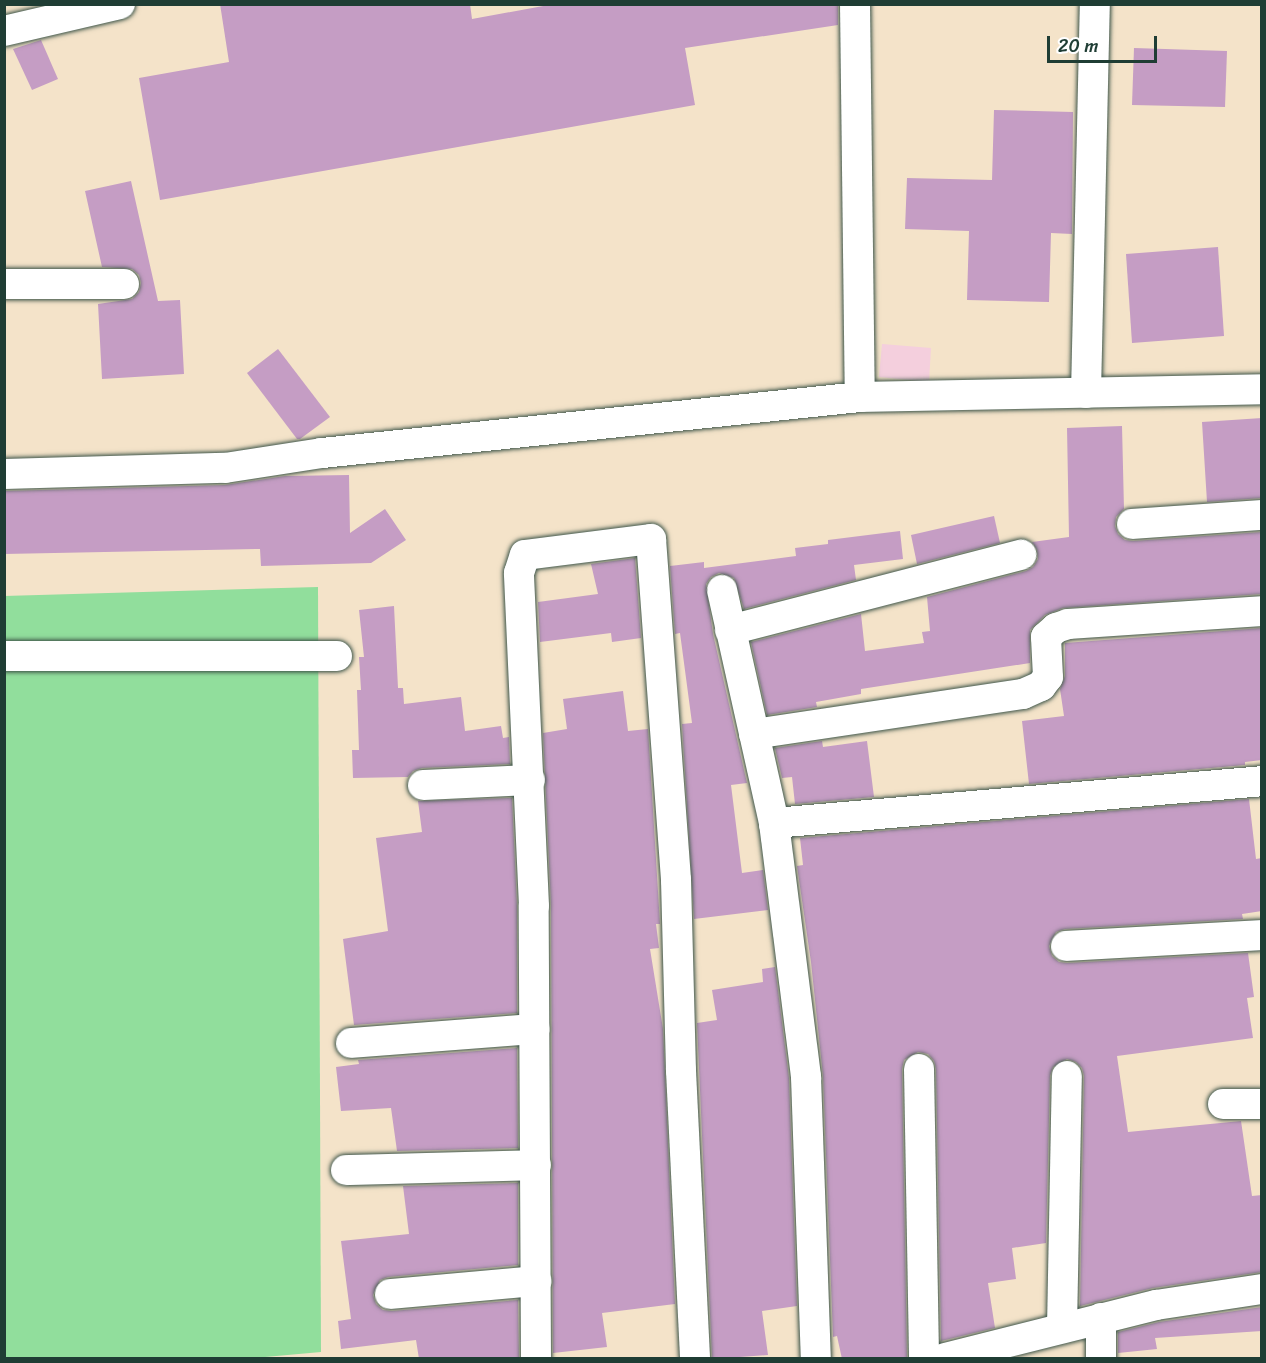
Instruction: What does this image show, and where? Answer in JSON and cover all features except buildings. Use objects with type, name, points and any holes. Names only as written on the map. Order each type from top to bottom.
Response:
[{"type":"street","points":[[855,4],[860,398]]},
{"type":"street","points":[[1086,393],[1095,4]]},
{"type":"street","points":[[4,31],[116,5]]},
{"type":"street","points":[[4,284],[123,284]]},
{"type":"street","points":[[4,474],[225,468],[322,453],[860,398],[1262,389]]},
{"type":"street","points":[[1132,524],[1262,515]]},
{"type":"street","points":[[536,1359],[536,1165],[530,780],[519,573],[525,555],[651,539],[676,880],[681,1071],[695,1359]]},
{"type":"street","points":[[730,630],[1021,555]]},
{"type":"street","points":[[722,590],[774,823],[806,1077],[816,1359]]},
{"type":"street","points":[[753,734],[1023,694],[1041,686],[1048,677],[1046,637],[1056,628],[1068,624],[1262,611]]},
{"type":"street","points":[[4,656],[337,656]]},
{"type":"street","points":[[423,785],[530,780]]},
{"type":"street","points":[[774,823],[1262,781]]},
{"type":"street","points":[[1066,946],[1262,935]]},
{"type":"street","points":[[351,1043],[534,1029]]},
{"type":"street","points":[[919,1069],[940,1358],[1156,1305],[1262,1289]]},
{"type":"street","points":[[1062,1328],[1067,1076]]},
{"type":"street","points":[[1223,1104],[1262,1104]]},
{"type":"street","points":[[346,1170],[536,1165]]},
{"type":"street","points":[[390,1294],[536,1281]]},
{"type":"street","points":[[1101,1318],[1101,1359]]},
{"type":"shaded area","points":[[882,344],[931,348],[929,382],[879,377]]},
{"type":"green space","points":[[318,587],[321,1352],[254,1358],[5,1358],[4,596]]}]
